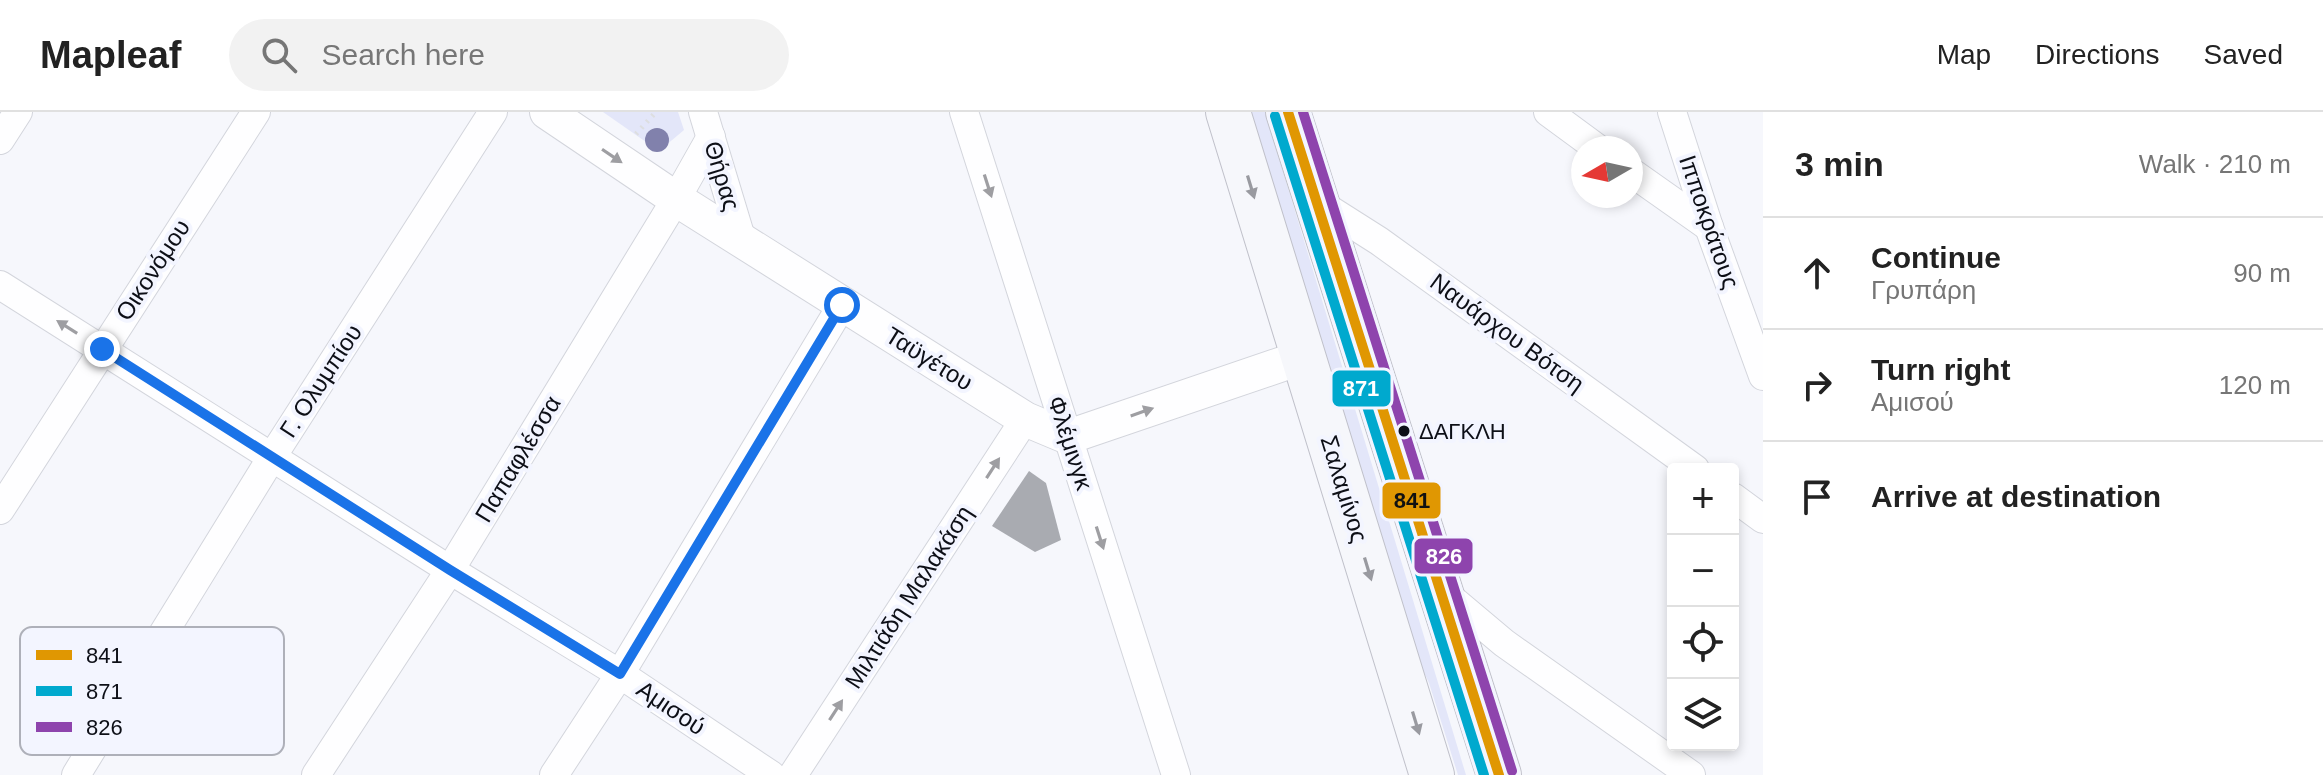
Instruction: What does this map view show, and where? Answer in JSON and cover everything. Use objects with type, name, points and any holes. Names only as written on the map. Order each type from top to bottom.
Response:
[{"type":"main road","name":"Σαλαμίνος","points":[[1228,112],[1432,775]]},
{"type":"main road","points":[[1288,112],[1499,775]]},
{"type":"street","points":[[0,140],[18,112]]},
{"type":"street","name":"Οικονόμου","points":[[0,510],[256,112]]},
{"type":"street","name":"Γ. Ολυμπίου","points":[[167,627],[493,112]]},
{"type":"street","name":"Ταϋγέτου","points":[[547,112],[842,305],[1025,419],[1068,437]]},
{"type":"street","name":"Φλέμινγκ","points":[[964,112],[1176,775]]},
{"type":"street","points":[[1548,112],[1581,136]]},
{"type":"street","name":"Ιπποκράτους","points":[[1672,112],[1709,227],[1761,364]]},
{"type":"street","name":"Παπαφλέσσα","points":[[316,775],[450,570],[676,199],[707,124]]},
{"type":"street","name":"Θήρας","points":[[707,124],[742,241]]},
{"type":"street","points":[[1643,180],[1709,227]]},
{"type":"street","name":"Ναυάρχου Βότση","points":[[1316,201],[1379,241],[1687,463]]},
{"type":"street","name":"Αμισού","points":[[0,285],[620,674],[771,775]]},
{"type":"street","points":[[554,775],[620,674],[842,305]]},
{"type":"street","points":[[1068,437],[1303,357]]},
{"type":"street","name":"Μιλτιάδη Μαλακάση","points":[[793,775],[1025,419]]},
{"type":"street","points":[[1739,501],[1763,519]]},
{"type":"street","points":[[1440,588],[1504,643],[1691,775]]},
{"type":"street","name":"Γ. Ολυμπίου","points":[[76,775],[88,755]]},
{"type":"path","points":[[635,134],[655,113]]},
{"type":"shaded area","points":[[603,112],[678,112],[684,130],[659,151]]},
{"type":"shaded area","points":[[1245,112],[1265,112],[1466,775],[1458,775],[1429,683],[1403,628]]},
{"type":"building","points":[[1029,471],[1046,483],[1061,540],[1035,552],[992,526]]},
{"type":"transit line","name":"841","points":[[1288,112],[1499,775]]},
{"type":"transit line","name":"826","points":[[1303,112],[1512,771]]},
{"type":"transit line","name":"871","points":[[1275,116],[1484,775]]},
{"type":"place","name":"ΔΑΓΚΛΗ","points":[[1404,431]]},
{"type":"route","points":[[102,349],[620,674],[842,305]]}]
